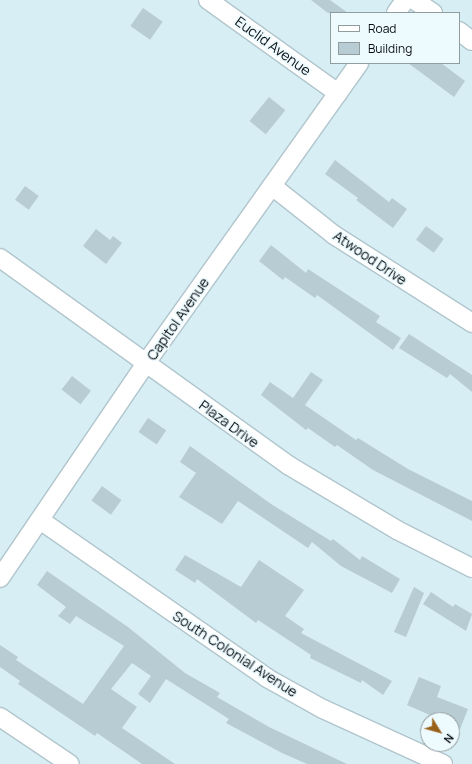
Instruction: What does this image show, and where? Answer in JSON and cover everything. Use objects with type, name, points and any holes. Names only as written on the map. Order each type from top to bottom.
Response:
[{"type":"street","name":"Euclid Avenue","points":[[208,0],[338,93]]},
{"type":"street","points":[[397,12],[405,0]]},
{"type":"street","points":[[414,0],[432,12]]},
{"type":"street","points":[[460,32],[472,40]]},
{"type":"street","name":"Capitol Avenue","points":[[0,578],[146,363],[358,64]]},
{"type":"street","name":"Atwood Drive","points":[[272,186],[334,235],[472,323]]},
{"type":"street","name":"Plaza Drive","points":[[0,258],[288,465],[397,530],[472,568]]},
{"type":"street","name":"South Colonial Avenue","points":[[40,520],[267,678],[323,709],[443,764]]},
{"type":"street","points":[[0,717],[70,764]]},
{"type":"building","points":[[311,0],[330,0],[347,12],[328,13]]},
{"type":"building","points":[[143,8],[163,22],[150,40],[130,26]]},
{"type":"building","points":[[409,64],[442,64],[465,81],[454,97]]},
{"type":"building","points":[[269,97],[285,110],[266,134],[249,121]]},
{"type":"building","points":[[335,160],[389,202],[392,198],[407,209],[393,228],[356,200],[358,198],[325,174]]},
{"type":"building","points":[[25,186],[39,196],[29,210],[15,200]]},
{"type":"building","points":[[426,226],[444,239],[434,253],[416,240]]},
{"type":"building","points":[[96,229],[110,240],[113,236],[122,243],[106,264],[83,246]]},
{"type":"building","points":[[271,245],[306,273],[308,269],[380,316],[376,322],[401,338],[393,350],[317,295],[315,298],[285,277],[283,280],[259,261]]},
{"type":"building","points":[[409,334],[472,375],[472,392],[450,374],[447,378],[399,348]]},
{"type":"building","points":[[311,372],[323,380],[305,405],[356,440],[358,438],[408,469],[472,501],[472,521],[373,470],[337,445],[335,447],[308,428],[306,430],[261,395],[270,382],[293,398]]},
{"type":"building","points":[[72,376],[91,391],[80,404],[62,389]]},
{"type":"building","points":[[148,418],[166,430],[157,444],[138,432]]},
{"type":"building","points":[[190,446],[271,504],[331,541],[333,539],[360,560],[362,556],[400,579],[392,593],[341,566],[312,542],[308,548],[238,501],[222,524],[179,497],[196,473],[180,462]]},
{"type":"building","points":[[102,486],[121,500],[111,515],[91,501]]},
{"type":"building","points":[[185,555],[241,587],[259,560],[304,590],[285,616],[304,629],[301,633],[392,681],[383,695],[362,680],[361,683],[310,658],[311,655],[258,620],[256,623],[197,579],[195,583],[175,570]]},
{"type":"building","points":[[47,571],[128,627],[185,673],[220,693],[217,697],[269,727],[347,764],[307,764],[282,753],[226,723],[229,719],[166,679],[150,703],[138,694],[151,676],[132,663],[111,689],[137,707],[122,728],[175,764],[142,764],[97,733],[95,736],[18,684],[20,681],[0,667],[0,645],[18,657],[16,660],[83,704],[124,646],[76,616],[70,624],[58,616],[66,607],[37,585]]},
{"type":"building","points":[[414,587],[424,593],[406,637],[394,632]]},
{"type":"building","points":[[431,592],[453,607],[455,604],[472,614],[466,631],[423,604]]},
{"type":"building","points":[[419,677],[441,686],[437,697],[468,709],[460,729],[460,712],[423,712],[407,705]]}]
